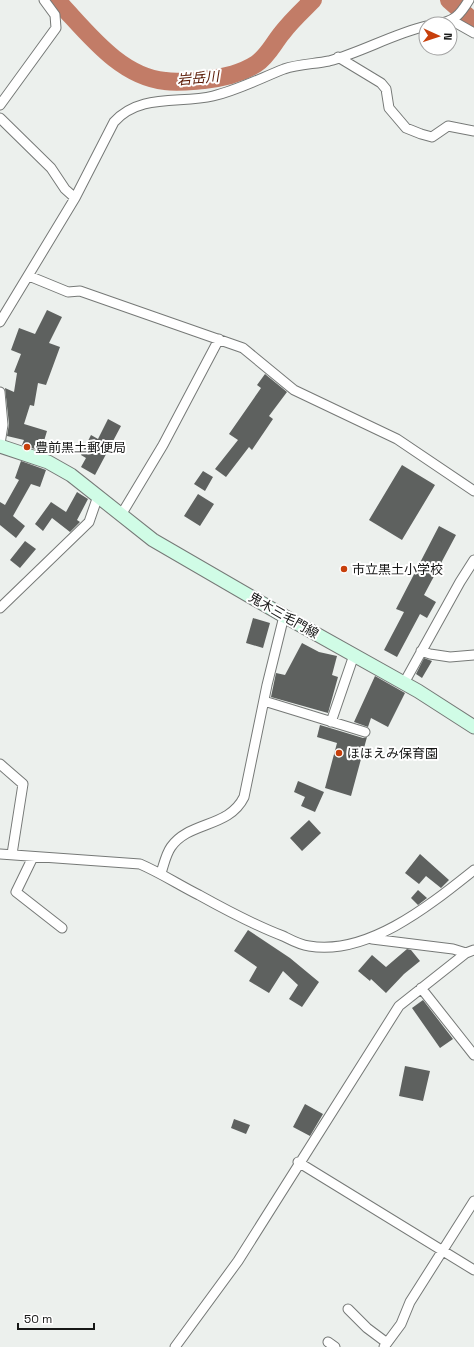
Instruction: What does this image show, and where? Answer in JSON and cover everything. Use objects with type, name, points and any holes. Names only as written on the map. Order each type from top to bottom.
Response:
[{"type":"main road","name":"鬼木三毛門線","points":[[1,447],[48,462],[71,475],[153,540],[284,616],[404,682],[474,727]]},
{"type":"street","points":[[0,105],[56,28],[55,15],[44,0]]},
{"type":"street","points":[[455,16],[463,9],[469,0]]},
{"type":"street","points":[[458,24],[473,32]]},
{"type":"street","points":[[0,322],[75,198],[114,122],[122,113],[138,106],[168,99],[213,96],[286,68],[338,57],[418,28]]},
{"type":"street","points":[[338,57],[381,83],[386,89],[388,108],[406,128],[432,137],[448,126],[474,131]]},
{"type":"street","points":[[0,118],[51,168],[65,189],[75,198]]},
{"type":"street","points":[[29,276],[68,292],[80,291],[243,348],[294,390],[397,439],[474,491]]},
{"type":"street","points":[[120,515],[163,444],[219,339]]},
{"type":"street","points":[[0,392],[3,425],[1,447]]},
{"type":"street","points":[[0,608],[88,522],[98,496]]},
{"type":"street","points":[[404,682],[474,560]]},
{"type":"street","points":[[161,873],[167,853],[177,840],[194,829],[220,821],[241,803],[246,793],[264,701],[284,616]]},
{"type":"street","points":[[421,651],[450,657],[474,655]]},
{"type":"street","points":[[331,722],[354,655]]},
{"type":"street","points":[[264,701],[365,732]]},
{"type":"street","points":[[0,764],[23,784],[12,854]]},
{"type":"street","points":[[0,854],[140,864],[161,873],[197,895],[272,932],[307,946],[336,947],[357,944],[372,939],[424,907],[474,870]]},
{"type":"street","points":[[33,857],[16,892],[62,928]]},
{"type":"street","points":[[372,939],[470,951]]},
{"type":"street","points":[[175,1347],[238,1261],[298,1162],[398,1006],[470,951]]},
{"type":"street","points":[[421,988],[474,1055]]},
{"type":"street","points":[[298,1162],[474,1270]]},
{"type":"street","points":[[348,1309],[386,1345],[401,1324],[410,1302],[474,1201]]},
{"type":"building","points":[[47,310],[62,317],[49,343],[60,347],[46,385],[38,383],[34,406],[30,405],[24,424],[47,431],[41,451],[22,445],[24,440],[7,436],[9,424],[5,388],[14,392],[17,373],[14,372],[21,354],[11,350],[19,328],[35,334]]},
{"type":"building","points":[[265,374],[287,392],[269,416],[273,419],[252,450],[249,447],[226,477],[215,469],[238,440],[229,434],[261,388],[257,385]]},
{"type":"building","points":[[108,419],[121,426],[95,475],[81,467],[86,458],[81,455],[91,435],[98,439]]},
{"type":"building","points":[[21,461],[46,470],[40,487],[31,484],[13,516],[25,526],[16,538],[0,525],[0,502],[5,505],[19,480],[15,478]]},
{"type":"building","points":[[402,465],[435,485],[402,540],[369,520]]},
{"type":"building","points":[[203,471],[213,477],[205,491],[194,484]]},
{"type":"building","points":[[77,492],[88,499],[77,520],[80,522],[70,532],[52,518],[43,531],[35,524],[51,502],[66,512]]},
{"type":"building","points":[[198,494],[214,504],[200,526],[184,516]]},
{"type":"building","points":[[439,526],[456,535],[424,595],[436,602],[427,618],[420,614],[397,657],[384,650],[404,612],[396,609]]},
{"type":"building","points":[[25,541],[36,549],[20,568],[10,560]]},
{"type":"building","points":[[253,618],[270,623],[263,648],[246,643]]},
{"type":"building","points":[[302,643],[319,652],[337,656],[332,675],[338,677],[328,713],[271,697],[276,673],[285,675]]},
{"type":"building","points":[[424,658],[432,661],[422,678],[416,674]]},
{"type":"building","points":[[375,676],[405,693],[388,727],[371,718],[368,727],[354,722]]},
{"type":"building","points":[[320,725],[363,738],[367,737],[351,796],[325,788],[337,743],[317,737]]},
{"type":"building","points":[[298,781],[324,792],[315,812],[301,806],[305,797],[294,792]]},
{"type":"building","points":[[309,820],[321,833],[302,851],[290,838]]},
{"type":"building","points":[[420,854],[449,880],[441,888],[426,876],[419,884],[405,873]]},
{"type":"building","points":[[418,890],[427,898],[418,905],[411,898]]},
{"type":"building","points":[[248,930],[290,958],[319,982],[302,1007],[289,999],[298,985],[283,971],[269,993],[249,981],[257,967],[234,951]]},
{"type":"building","points":[[407,949],[411,950],[420,961],[404,974],[386,993],[371,979],[370,981],[358,971],[372,955],[386,967]]},
{"type":"building","points":[[423,1000],[453,1039],[440,1048],[412,1008]]},
{"type":"building","points":[[405,1066],[430,1071],[423,1101],[399,1096]]},
{"type":"building","points":[[305,1104],[323,1114],[310,1136],[293,1127]]},
{"type":"building","points":[[234,1119],[250,1125],[246,1134],[231,1128]]},
{"type":"waterway","name":"岩岳川","points":[[58,0],[84,30],[121,63],[135,72],[149,78],[175,82],[204,80],[224,76],[244,70],[256,64],[267,54],[289,24],[313,0]]},
{"type":"waterway","name":"岩岳川","points":[[449,0],[474,22]]},
{"type":"place","name":"豊前黒土郵便局","points":[[27,447]]},
{"type":"place","name":"市立黒土小学校","points":[[344,569]]},
{"type":"place","name":"ほほえみ保育園","points":[[339,753]]}]
